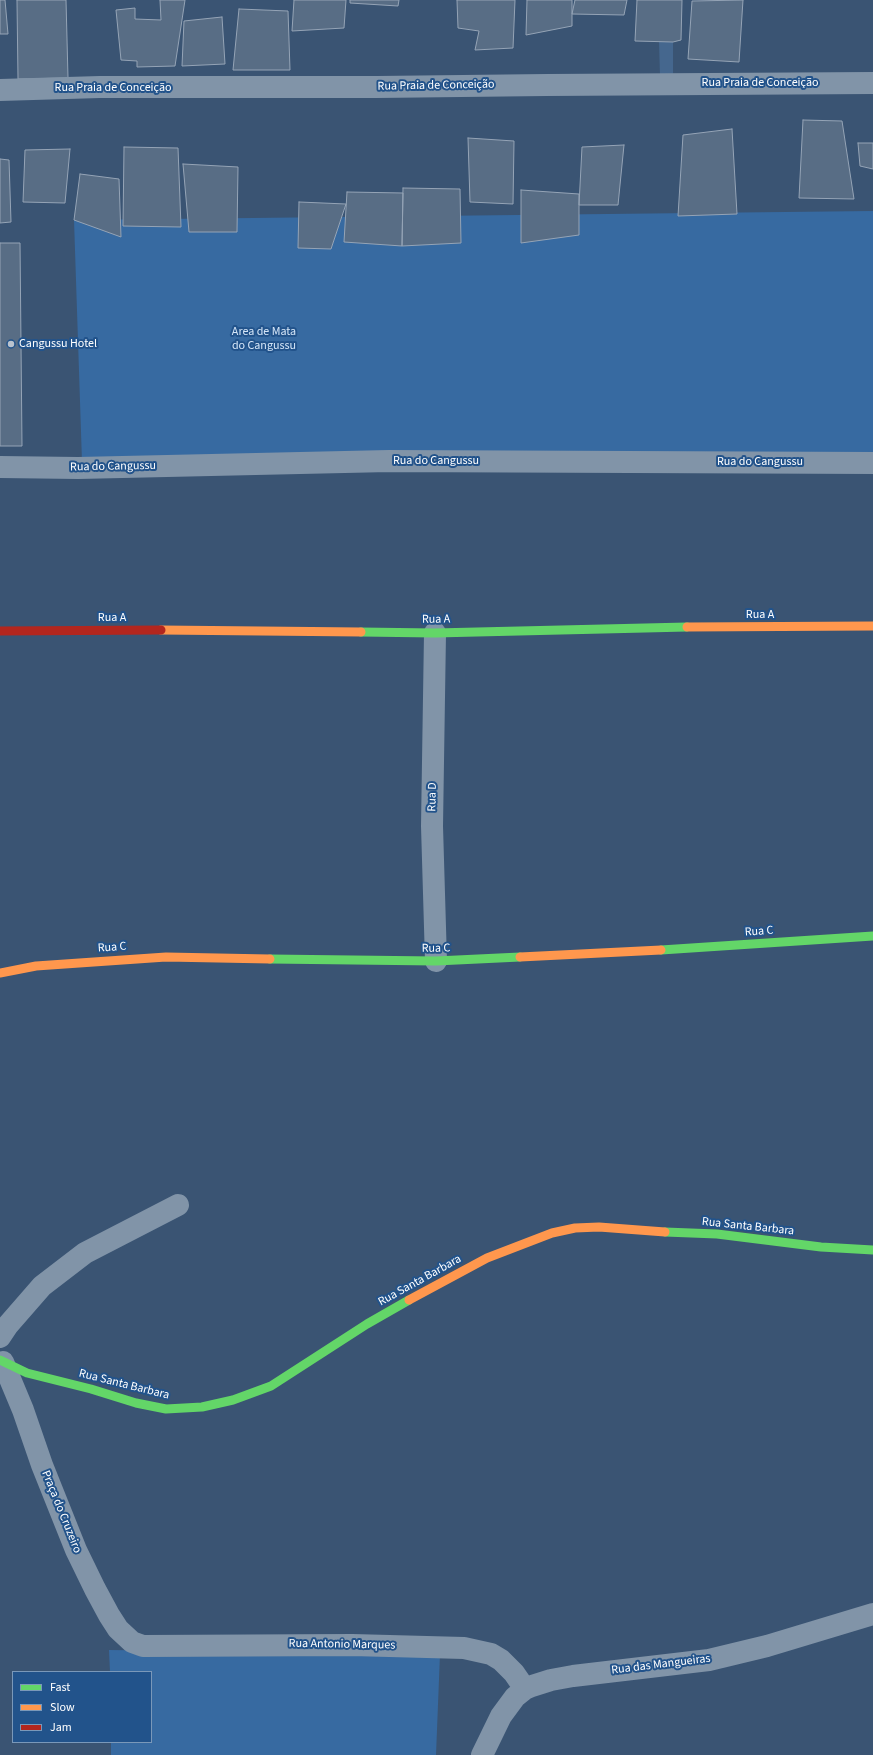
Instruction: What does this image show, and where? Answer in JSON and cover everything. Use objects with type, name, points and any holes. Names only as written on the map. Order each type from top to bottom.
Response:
[{"type":"street","name":"Rua Praia de Conceição","points":[[0,90],[100,87],[354,88],[547,84],[873,83]]},
{"type":"street","name":"Rua do Cangussu","points":[[0,467],[78,468],[389,461],[873,463]]},
{"type":"street","name":"Rua A","points":[[0,631],[206,630],[435,633],[640,627],[873,626]]},
{"type":"street","name":"Rua D","points":[[435,633],[432,826],[436,961]]},
{"type":"street","name":"Rua C","points":[[0,973],[36,966],[166,956],[436,961],[711,947],[873,936]]},
{"type":"street","points":[[0,1337],[8,1325],[42,1286],[85,1253],[178,1205]]},
{"type":"street","name":"Rua Santa Barbara","points":[[2,1361],[27,1373],[91,1389],[136,1403],[166,1409],[202,1407],[233,1400],[271,1386],[367,1324],[427,1290],[487,1258],[552,1232],[575,1228],[599,1227],[641,1231],[717,1234],[821,1247],[873,1250]]},
{"type":"street","name":"Praça do Cruzeiro","points":[[2,1361],[23,1410],[65,1524],[95,1589],[118,1629],[132,1642],[143,1646]]},
{"type":"street","name":"Rua das Mangueiras","points":[[482,1755],[502,1716],[515,1697],[525,1689],[551,1680],[573,1676],[709,1660],[767,1646],[873,1614]]},
{"type":"street","name":"Rua Antonio Marques","points":[[143,1646],[352,1645],[464,1648],[492,1654],[501,1660],[514,1673],[525,1689]]},
{"type":"green space","name":"Area de Mata do Cangussu","points":[[873,211],[873,453],[82,462],[74,220]]},
{"type":"green space","points":[[109,1650],[440,1654],[436,1755],[111,1755],[111,1743],[152,1743],[152,1671],[110,1671]]},
{"type":"shaded area","points":[[659,41],[673,42],[673,78],[660,76]]},
{"type":"building","points":[[0,0],[5,0],[8,34],[0,34]]},
{"type":"building","points":[[17,0],[66,0],[68,78],[18,79]]},
{"type":"building","points":[[160,0],[185,0],[175,66],[137,67],[137,61],[121,60],[116,10],[135,8],[135,19],[161,20]]},
{"type":"building","points":[[294,0],[346,0],[344,28],[292,31]]},
{"type":"building","points":[[350,0],[399,0],[398,6],[350,3]]},
{"type":"building","points":[[457,0],[515,0],[513,48],[475,50],[479,31],[458,28]]},
{"type":"building","points":[[527,0],[572,0],[572,26],[526,35]]},
{"type":"building","points":[[575,0],[627,0],[624,15],[572,14]]},
{"type":"building","points":[[637,0],[682,0],[681,40],[673,42],[635,41]]},
{"type":"building","points":[[743,0],[739,62],[688,59],[692,1]]},
{"type":"building","points":[[239,9],[288,11],[290,70],[233,70]]},
{"type":"building","points":[[222,17],[225,64],[182,66],[184,21]]},
{"type":"building","points":[[803,120],[842,121],[854,199],[799,198]]},
{"type":"building","points":[[732,129],[737,214],[678,216],[683,135]]},
{"type":"building","points":[[468,138],[514,141],[513,204],[470,202]]},
{"type":"building","points":[[858,143],[873,143],[873,169],[860,166]]},
{"type":"building","points":[[624,145],[618,205],[579,205],[582,147]]},
{"type":"building","points":[[124,147],[178,148],[181,227],[123,226]]},
{"type":"building","points":[[70,149],[65,203],[23,202],[25,150]]},
{"type":"building","points":[[0,159],[9,160],[11,222],[0,223]]},
{"type":"building","points":[[183,164],[238,167],[237,232],[189,232]]},
{"type":"building","points":[[80,174],[119,179],[121,237],[74,220]]},
{"type":"building","points":[[403,188],[460,189],[461,243],[402,246]]},
{"type":"building","points":[[521,190],[579,194],[579,235],[521,243]]},
{"type":"building","points":[[347,192],[403,193],[402,246],[344,242]]},
{"type":"building","points":[[299,202],[346,204],[331,249],[298,248]]},
{"type":"building","name":"Cangussu Hotel","points":[[0,243],[20,243],[22,446],[0,446]]},
{"type":"traffic: fast","points":[[361,632],[435,633],[687,627]]},
{"type":"traffic: fast","points":[[661,950],[873,936]]},
{"type":"traffic: fast","points":[[270,959],[436,961],[520,957]]},
{"type":"traffic: fast","points":[[665,1232],[717,1234],[821,1247],[873,1250]]},
{"type":"traffic: fast","points":[[0,1360],[27,1373],[91,1389],[136,1403],[166,1409],[202,1407],[233,1400],[271,1386],[367,1324],[409,1300]]},
{"type":"traffic: slow","points":[[687,627],[873,626]]},
{"type":"traffic: slow","points":[[161,630],[361,632]]},
{"type":"traffic: slow","points":[[520,957],[661,950]]},
{"type":"traffic: slow","points":[[0,973],[36,966],[166,957],[270,959]]},
{"type":"traffic: slow","points":[[409,1300],[487,1258],[552,1233],[575,1228],[599,1227],[665,1232]]},
{"type":"traffic: jam","points":[[0,631],[161,630]]},
{"type":"place","name":"Cangussu Hotel","points":[[11,344]]}]
